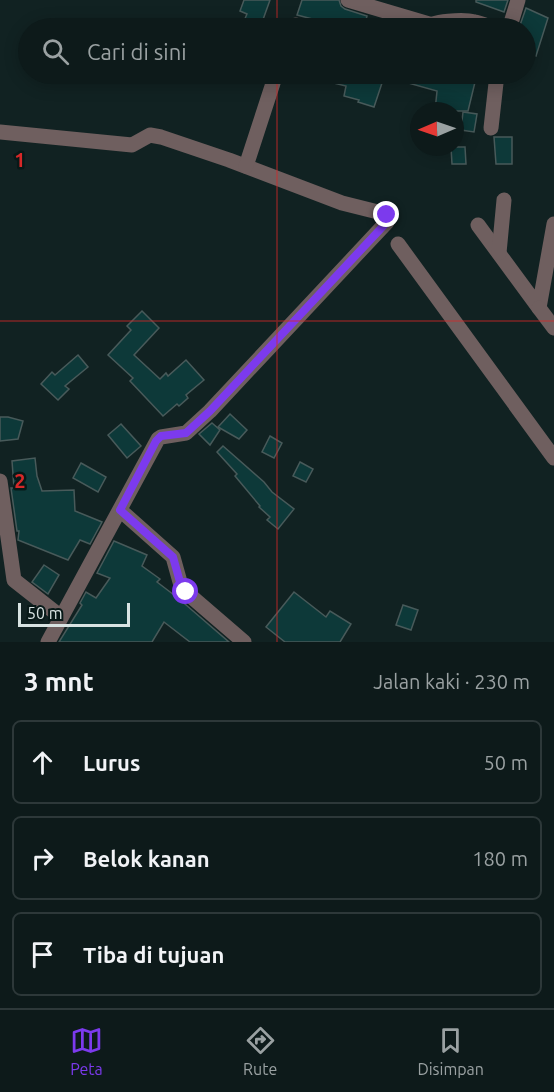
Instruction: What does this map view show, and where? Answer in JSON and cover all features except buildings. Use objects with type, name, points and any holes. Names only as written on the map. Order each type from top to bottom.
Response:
[{"type":"street","points":[[348,0],[403,18]]},
{"type":"street","points":[[513,18],[518,0]]},
{"type":"street","points":[[246,166],[273,84]]},
{"type":"street","points":[[491,128],[496,84]]},
{"type":"street","points":[[0,132],[132,145],[150,135],[160,137],[246,166],[342,203],[382,213],[387,215],[388,220],[210,411],[186,433],[161,436],[158,439],[48,642]]},
{"type":"street","points":[[499,254],[504,200]]},
{"type":"street","points":[[539,308],[554,224]]},
{"type":"street","points":[[478,225],[554,328]]},
{"type":"street","points":[[398,244],[554,458]]},
{"type":"street","points":[[0,481],[14,580],[61,617]]},
{"type":"street","points":[[120,510],[173,557],[180,582],[186,592],[244,642]]},
{"type":"route","points":[[186,592],[180,582],[176,561],[173,557],[120,510],[156,441],[161,436],[186,433],[210,411],[387,222],[387,215]]}]
